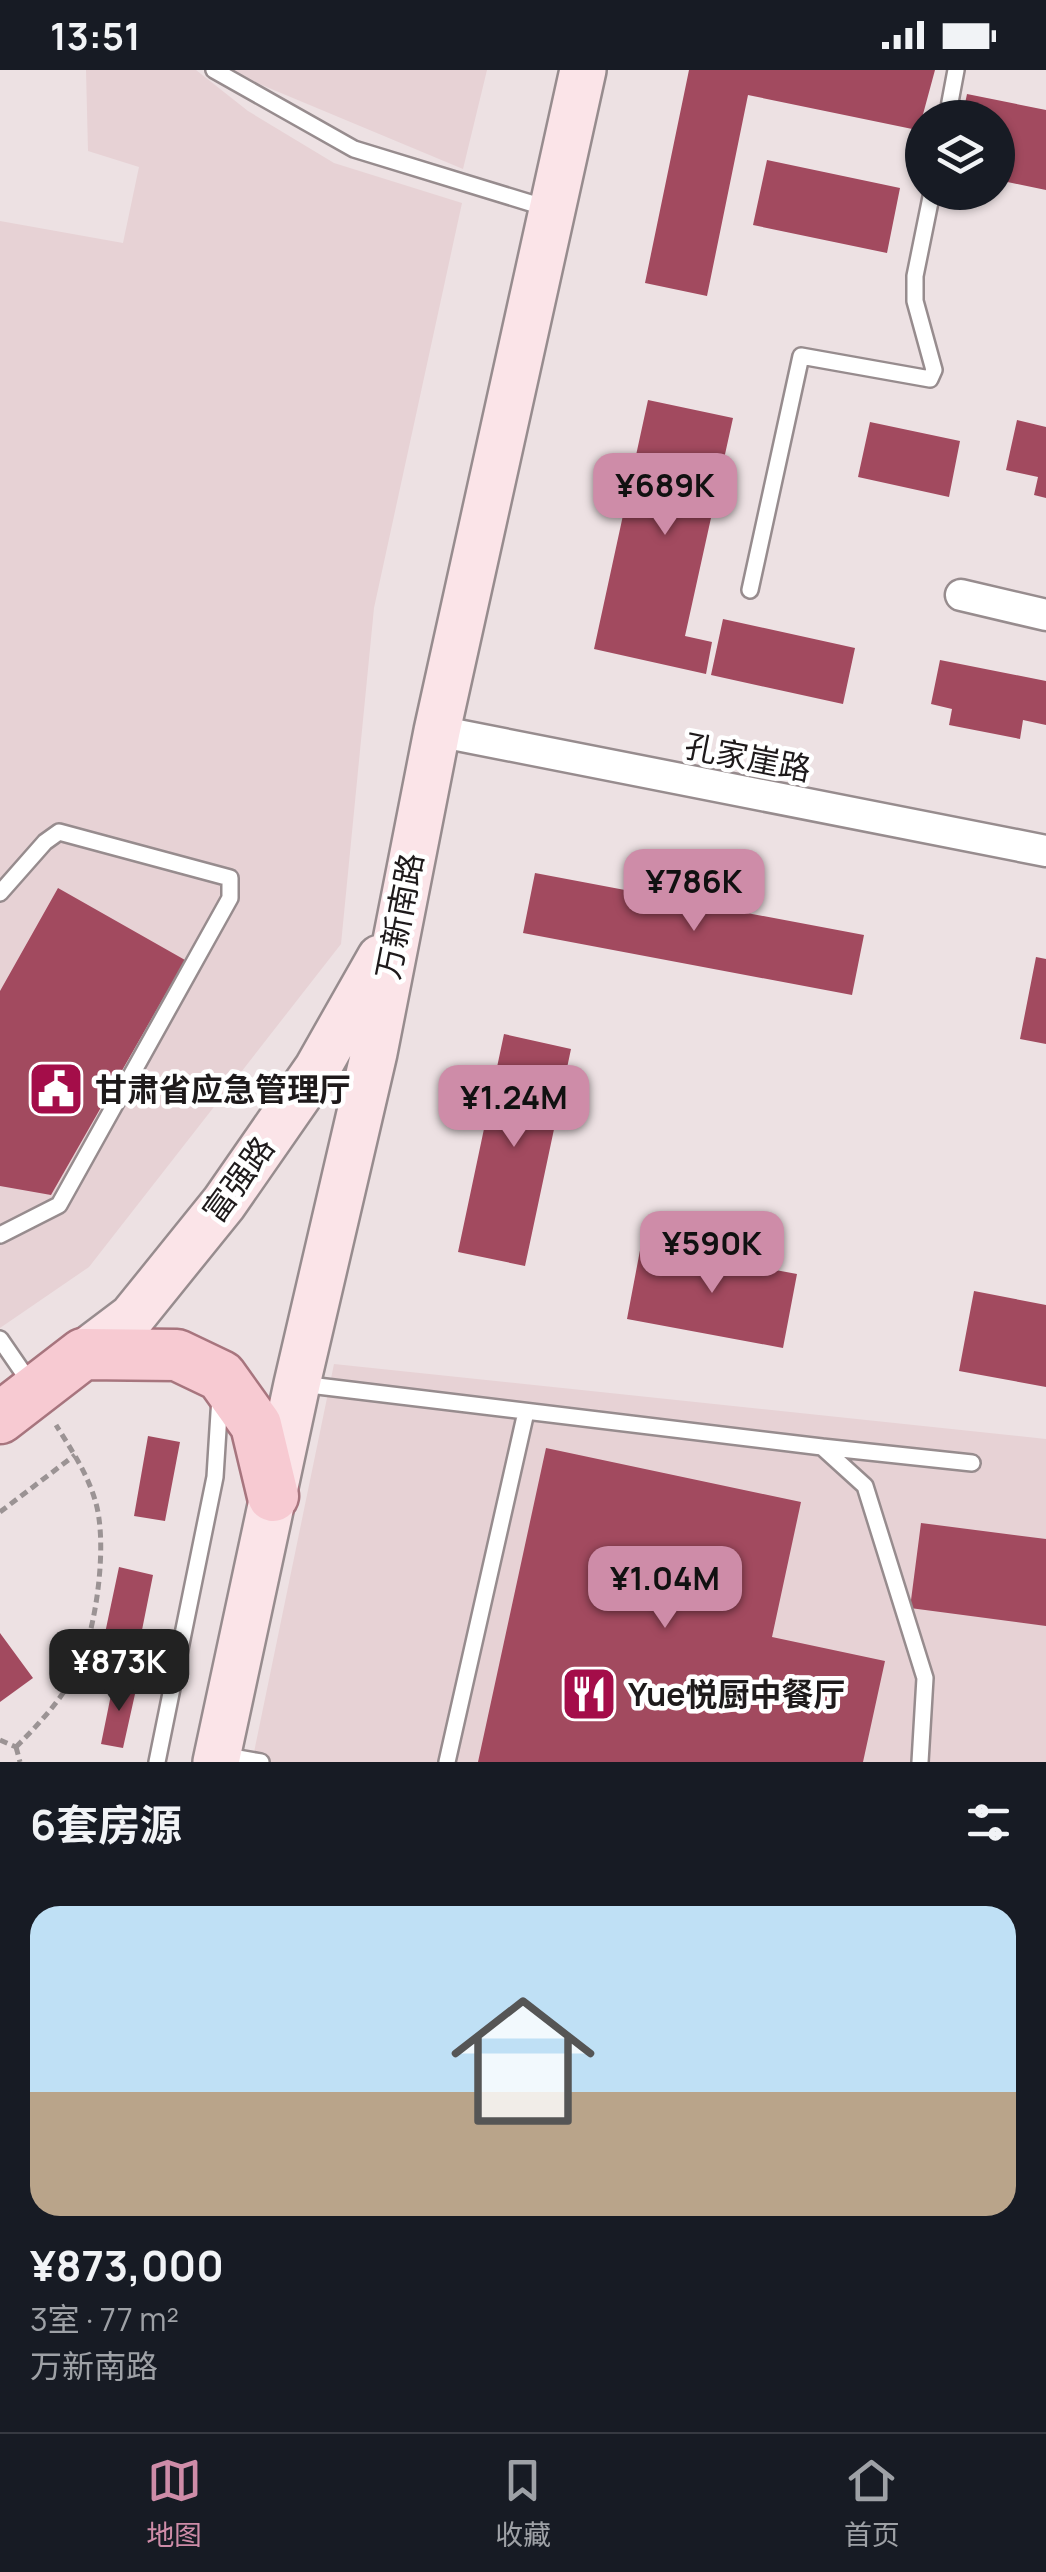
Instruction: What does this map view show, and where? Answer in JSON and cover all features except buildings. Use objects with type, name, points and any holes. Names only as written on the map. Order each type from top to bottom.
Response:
[{"type":"main road","name":"万新南路","points":[[231,1760],[273,1496],[374,1053],[437,731],[583,70]]},
{"type":"main road","name":"富强路","points":[[83,1354],[132,1316],[224,1203],[316,1068],[396,930]]},
{"type":"main road","points":[[18,1404],[83,1354],[177,1355],[222,1376],[256,1425],[273,1496]]},
{"type":"street","points":[[961,596],[1046,616]]},
{"type":"street","name":"孔家崖路","points":[[437,731],[1046,851]]},
{"type":"lane","points":[[214,70],[354,149],[552,210]]},
{"type":"lane","points":[[950,100],[956,70]]},
{"type":"lane","points":[[750,590],[801,356],[930,379],[934,370],[915,301],[915,276],[928,210]]},
{"type":"lane","points":[[0,893],[45,842],[60,832],[230,878],[230,898],[59,1204],[0,1235]]},
{"type":"lane","points":[[0,1339],[18,1404]]},
{"type":"lane","points":[[157,1762],[216,1476],[222,1376]]},
{"type":"lane","points":[[298,1384],[972,1463]]},
{"type":"lane","points":[[447,1762],[526,1412]]},
{"type":"lane","points":[[822,1447],[865,1486],[925,1678],[920,1762]]},
{"type":"path","points":[[16,1747],[48,1715],[81,1661],[96,1597],[100,1551],[96,1503],[75,1455],[18,1404]]},
{"type":"path","points":[[0,1512],[75,1455]]},
{"type":"path","points":[[0,1740],[16,1747]]},
{"type":"path","points":[[16,1747],[20,1762]]},
{"type":"shaded area","points":[[86,70],[196,70],[248,111],[334,163],[462,203],[374,608],[341,944],[89,1267],[0,1328],[0,221],[123,243],[139,167],[88,151]]},
{"type":"shaded area","points":[[226,70],[487,70],[463,169]]},
{"type":"shaded area","points":[[334,1364],[1046,1439],[1046,1762],[252,1762]]},
{"type":"place","name":"甘肃省应急管理厅","points":[[56,1089]]},
{"type":"place","name":"Yue悦厨中餐厅","points":[[589,1694]]}]
